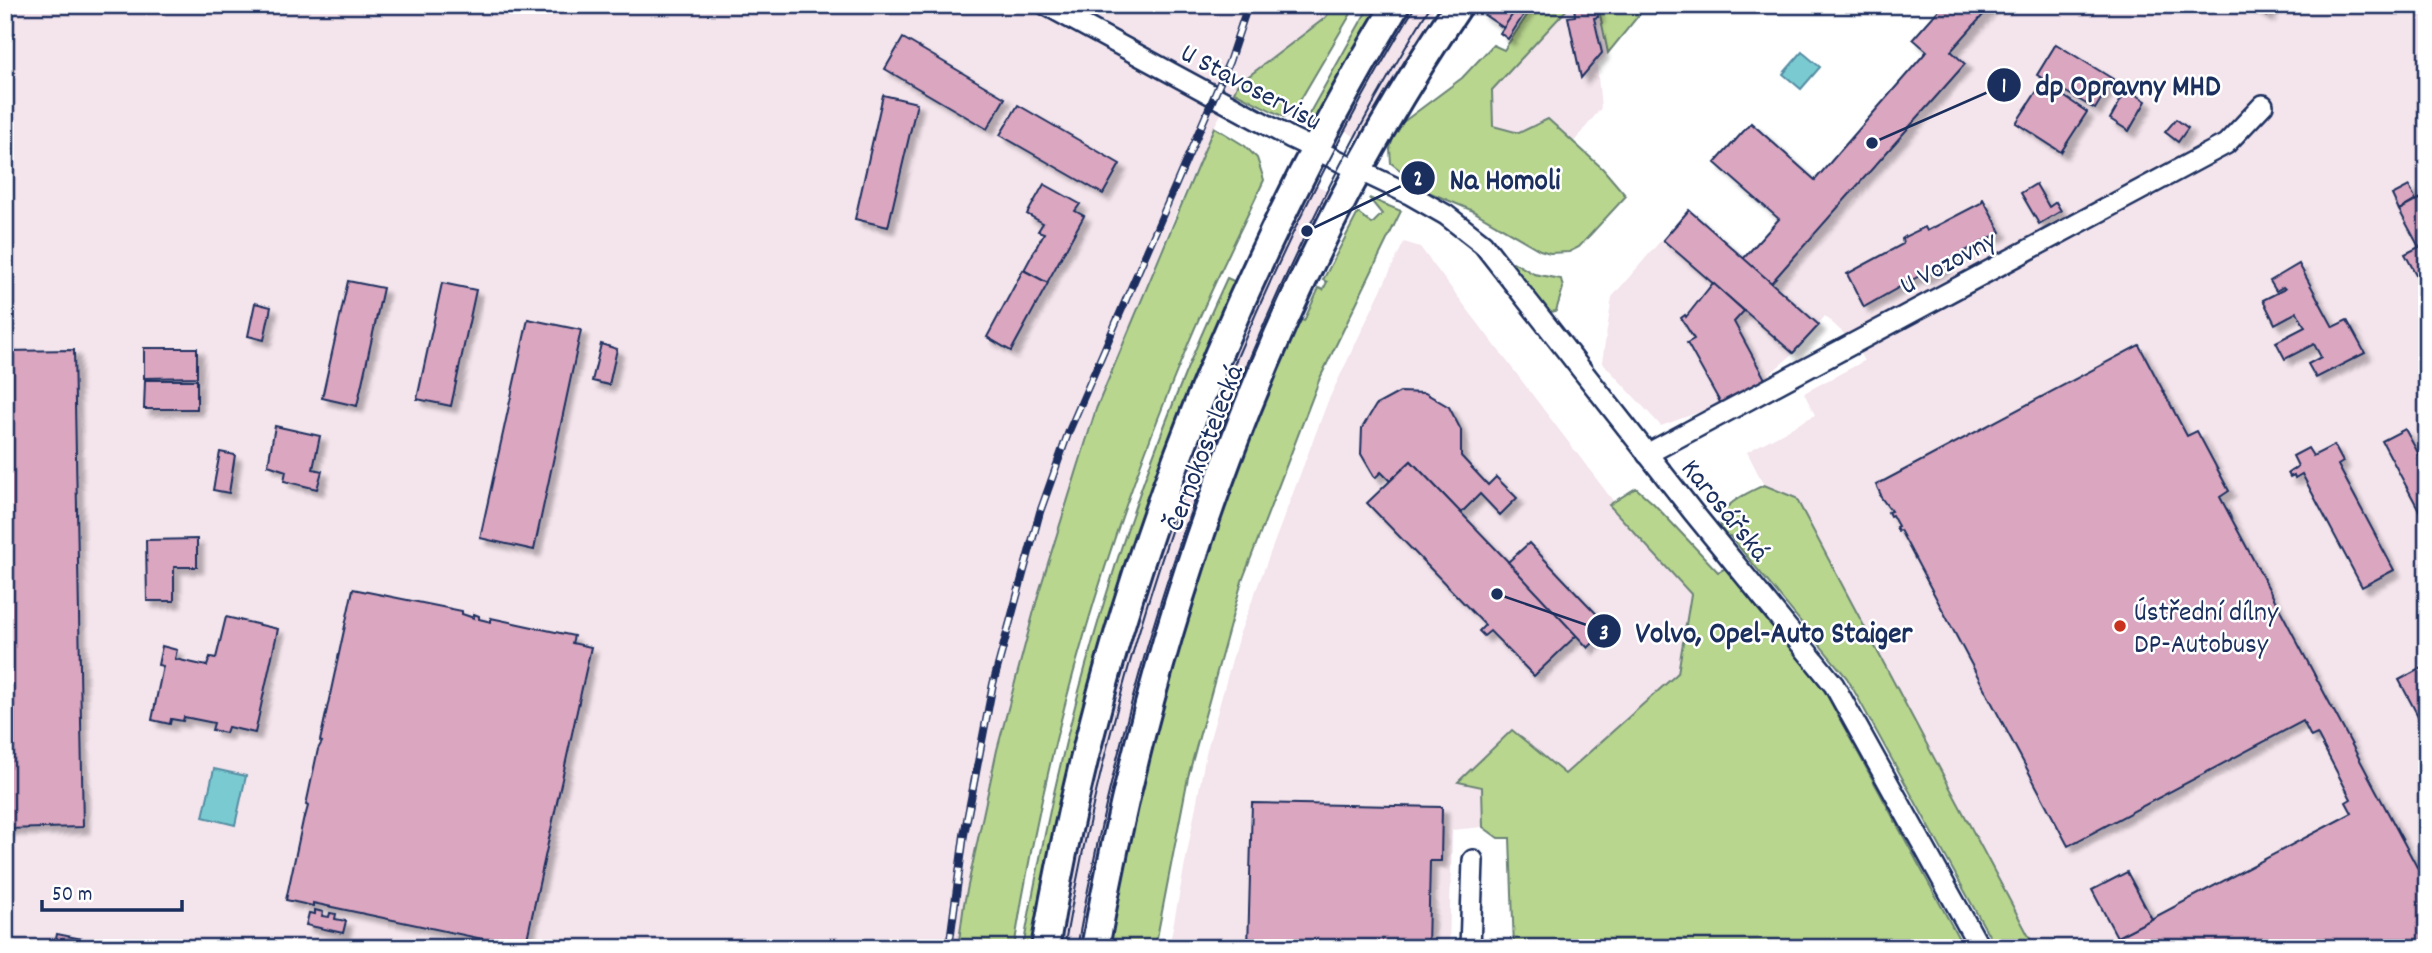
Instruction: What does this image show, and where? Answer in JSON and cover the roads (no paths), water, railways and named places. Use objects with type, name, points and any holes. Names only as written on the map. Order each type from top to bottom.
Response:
[{"type":"main road","name":"Černokostelecká","points":[[1045,948],[1087,744],[1114,646],[1144,549],[1215,358],[1294,186],[1396,5]]},
{"type":"main road","name":"Černokostelecká","points":[[1095,948],[1131,778],[1184,585],[1217,491],[1266,366],[1312,264],[1401,95],[1459,5]]},
{"type":"street","name":"U Stavoservisu","points":[[1046,5],[1213,97],[1360,170]]},
{"type":"street","name":"U Vozovny","points":[[1647,454],[2226,144],[2263,105]]},
{"type":"street","name":"Karosářská","points":[[1360,170],[1447,215],[1483,244],[1647,454],[1834,685],[1980,948]]},
{"type":"street","points":[[1471,948],[1473,860]]},
{"type":"water","points":[[1802,52],[1820,67],[1801,89],[1783,74]]},
{"type":"water","points":[[214,769],[246,776],[235,825],[203,817]]},
{"type":"tram line","points":[[1064,948],[1089,823],[1119,701],[1155,579],[1196,460],[1243,343],[1295,228],[1353,115],[1416,5]]},
{"type":"tram line","points":[[1077,948],[1102,823],[1132,700],[1168,579],[1209,460],[1256,342],[1309,227],[1367,115],[1431,5]]},
{"type":"railway","points":[[949,948],[964,835],[993,684],[1040,512],[1069,431],[1229,62],[1248,5]]},
{"type":"place","name":"dp Opravny MHD","points":[[1872,143]]},
{"type":"place","name":"Na Homoli","points":[[1307,231]]},
{"type":"place","name":"Volvo, Opel-Auto Staiger","points":[[1497,594]]},
{"type":"place","name":"Ústřední dílny DP-Autobusy","points":[[2120,626]]}]
